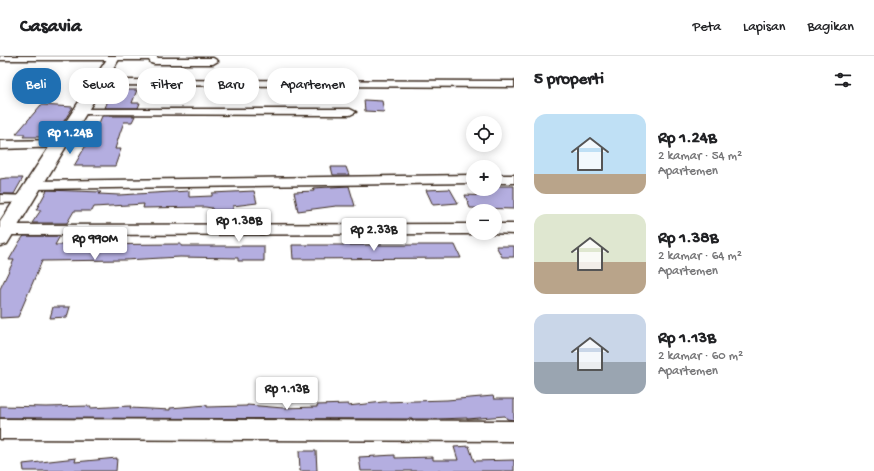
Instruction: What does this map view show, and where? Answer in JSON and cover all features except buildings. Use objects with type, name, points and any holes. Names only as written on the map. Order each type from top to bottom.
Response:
[{"type":"street","points":[[0,57],[149,57],[153,58],[154,61],[214,61]]},
{"type":"street","points":[[108,68],[115,57]]},
{"type":"street","points":[[129,83],[514,84]]},
{"type":"street","points":[[3,235],[85,104]]},
{"type":"street","points":[[80,112],[350,112]]},
{"type":"street","points":[[0,145],[60,144]]},
{"type":"street","points":[[34,185],[466,179]]},
{"type":"street","points":[[502,179],[514,179]]},
{"type":"street","points":[[0,199],[25,199]]},
{"type":"street","points":[[3,235],[466,229]]},
{"type":"street","points":[[502,229],[514,229]]},
{"type":"street","points":[[0,429],[514,431]]}]
